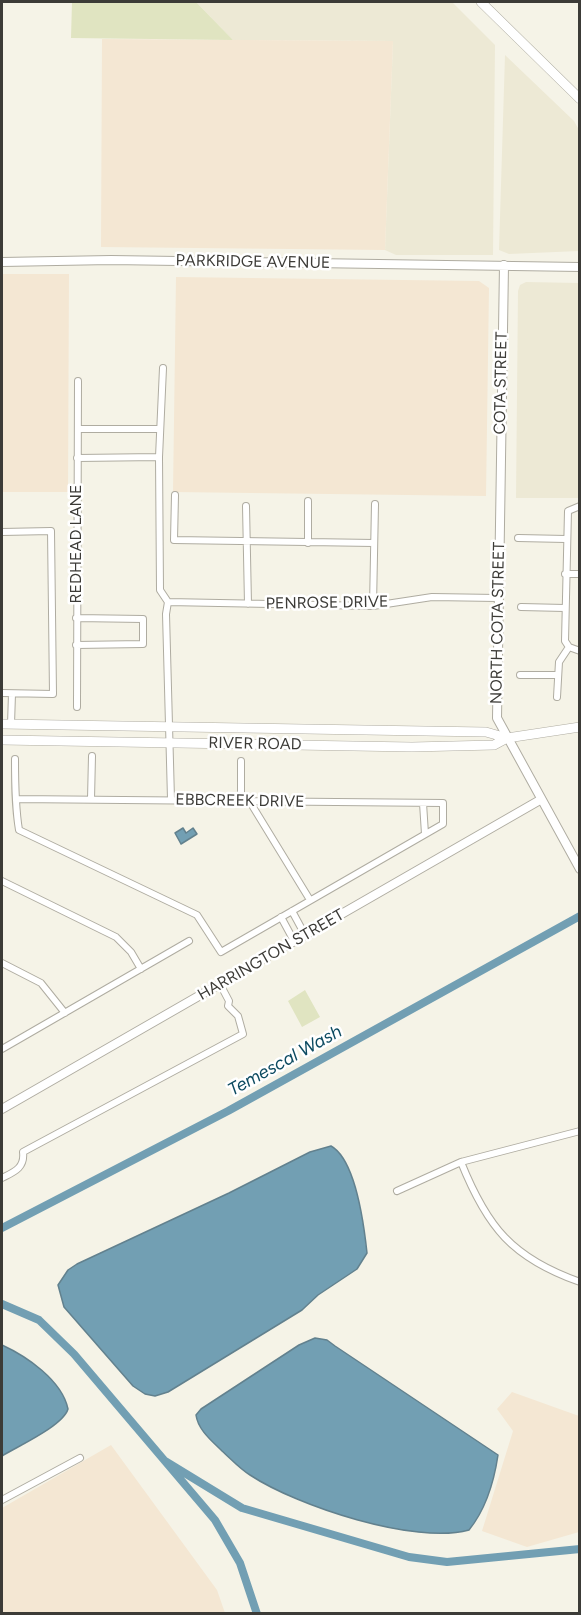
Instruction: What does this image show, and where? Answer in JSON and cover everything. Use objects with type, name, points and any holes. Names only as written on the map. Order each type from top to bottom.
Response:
[{"type":"main road","points":[[483,4],[579,99]]},
{"type":"main road","name":"RIVER ROAD","points":[[6,724],[486,732],[507,738]]},
{"type":"main road","name":"RIVER ROAD","points":[[2,740],[412,747],[494,745],[507,738],[579,727]]},
{"type":"street","name":"PARKRIDGE AVENUE","points":[[2,262],[111,260],[579,267]]},
{"type":"street","name":"COTA STREET","points":[[499,500],[504,266]]},
{"type":"street","points":[[163,368],[159,457],[160,590],[168,602],[166,614],[171,799]]},
{"type":"street","name":"REDHEAD LANE","points":[[77,707],[78,381]]},
{"type":"street","points":[[78,429],[160,429]]},
{"type":"street","points":[[77,458],[159,457]]},
{"type":"street","points":[[175,495],[174,540],[247,543],[374,543]]},
{"type":"street","name":"NORTH COTA STREET","points":[[499,500],[497,718],[579,869]]},
{"type":"street","points":[[308,501],[308,543]]},
{"type":"street","points":[[373,606],[375,504]]},
{"type":"street","points":[[246,506],[248,604]]},
{"type":"street","points":[[579,506],[568,511],[565,574],[565,641],[569,648],[579,651]]},
{"type":"street","points":[[2,532],[51,531],[53,694],[2,693]]},
{"type":"street","points":[[518,538],[566,539]]},
{"type":"street","points":[[565,574],[579,574]]},
{"type":"street","name":"PENROSE DRIVE","points":[[168,602],[373,606],[432,597],[497,598]]},
{"type":"street","points":[[521,607],[565,608]]},
{"type":"street","points":[[76,618],[142,619],[143,644],[76,645]]},
{"type":"street","points":[[557,697],[559,662],[569,648]]},
{"type":"street","points":[[520,675],[558,675]]},
{"type":"street","points":[[6,724],[12,694]]},
{"type":"street","points":[[91,799],[92,756]]},
{"type":"street","points":[[15,759],[19,830],[197,915],[221,952],[425,834],[423,803]]},
{"type":"street","points":[[241,761],[241,802]]},
{"type":"street","name":"EBBCREEK DRIVE","points":[[16,799],[443,803],[443,824],[425,834]]},
{"type":"street","name":"HARRINGTON STREET","points":[[2,1109],[540,800]]},
{"type":"street","points":[[250,802],[310,900]]},
{"type":"street","points":[[2,881],[116,937],[131,952],[141,969]]},
{"type":"street","points":[[292,911],[305,935]]},
{"type":"street","points":[[281,917],[294,941]]},
{"type":"street","points":[[2,1049],[189,941]]},
{"type":"street","points":[[2,963],[41,983],[65,1013]]},
{"type":"street","points":[[2,1178],[20,1169],[24,1160],[23,1152],[243,1034],[234,1002],[229,1001],[220,984]]},
{"type":"street","points":[[397,1191],[461,1162],[579,1131]]},
{"type":"street","points":[[461,1162],[477,1200],[503,1236],[521,1253],[579,1282]]},
{"type":"street","points":[[2,1500],[80,1458]]},
{"type":"shaded area","points":[[196,2],[452,2],[495,45],[493,255],[396,255],[385,250],[393,41],[233,40]]},
{"type":"shaded area","points":[[102,39],[393,41],[385,250],[101,247]]},
{"type":"shaded area","points":[[505,55],[574,121],[579,130],[579,251],[509,254],[499,250]]},
{"type":"shaded area","points":[[2,274],[69,274],[68,492],[2,492]]},
{"type":"shaded area","points":[[176,277],[479,281],[489,288],[486,496],[173,492]]},
{"type":"shaded area","points":[[526,282],[579,283],[579,498],[516,498],[518,291],[520,285]]},
{"type":"shaded area","points":[[512,1392],[579,1416],[579,1532],[527,1547],[482,1531],[513,1431],[497,1409]]},
{"type":"shaded area","points":[[111,1445],[217,1590],[225,1613],[2,1613],[2,1508]]},
{"type":"green space","points":[[72,2],[196,2],[233,40],[71,38]]},
{"type":"green space","points":[[305,990],[320,1017],[302,1027],[288,1001]]},
{"type":"water","points":[[183,828],[186,833],[193,828],[197,834],[181,844],[175,833]]},
{"type":"water","points":[[331,1146],[340,1153],[347,1165],[361,1211],[367,1253],[357,1269],[318,1295],[302,1310],[168,1392],[155,1396],[145,1394],[133,1386],[64,1307],[58,1285],[68,1270],[77,1264],[229,1193],[310,1152]]},
{"type":"water","points":[[315,1338],[327,1340],[498,1455],[488,1495],[469,1530],[446,1533],[419,1532],[357,1520],[326,1510],[296,1499],[250,1475],[206,1435],[196,1415],[201,1409],[299,1345]]},
{"type":"water","points":[[2,1345],[42,1370],[59,1388],[68,1409],[49,1429],[2,1456]]},
{"type":"waterway","name":"Temescal Wash","points":[[2,1228],[228,1111],[580,916]]},
{"type":"waterway","points":[[2,1304],[39,1320],[74,1354],[215,1520],[240,1563],[257,1614]]},
{"type":"waterway","points":[[165,1461],[242,1508],[409,1557],[447,1562],[580,1549]]}]
